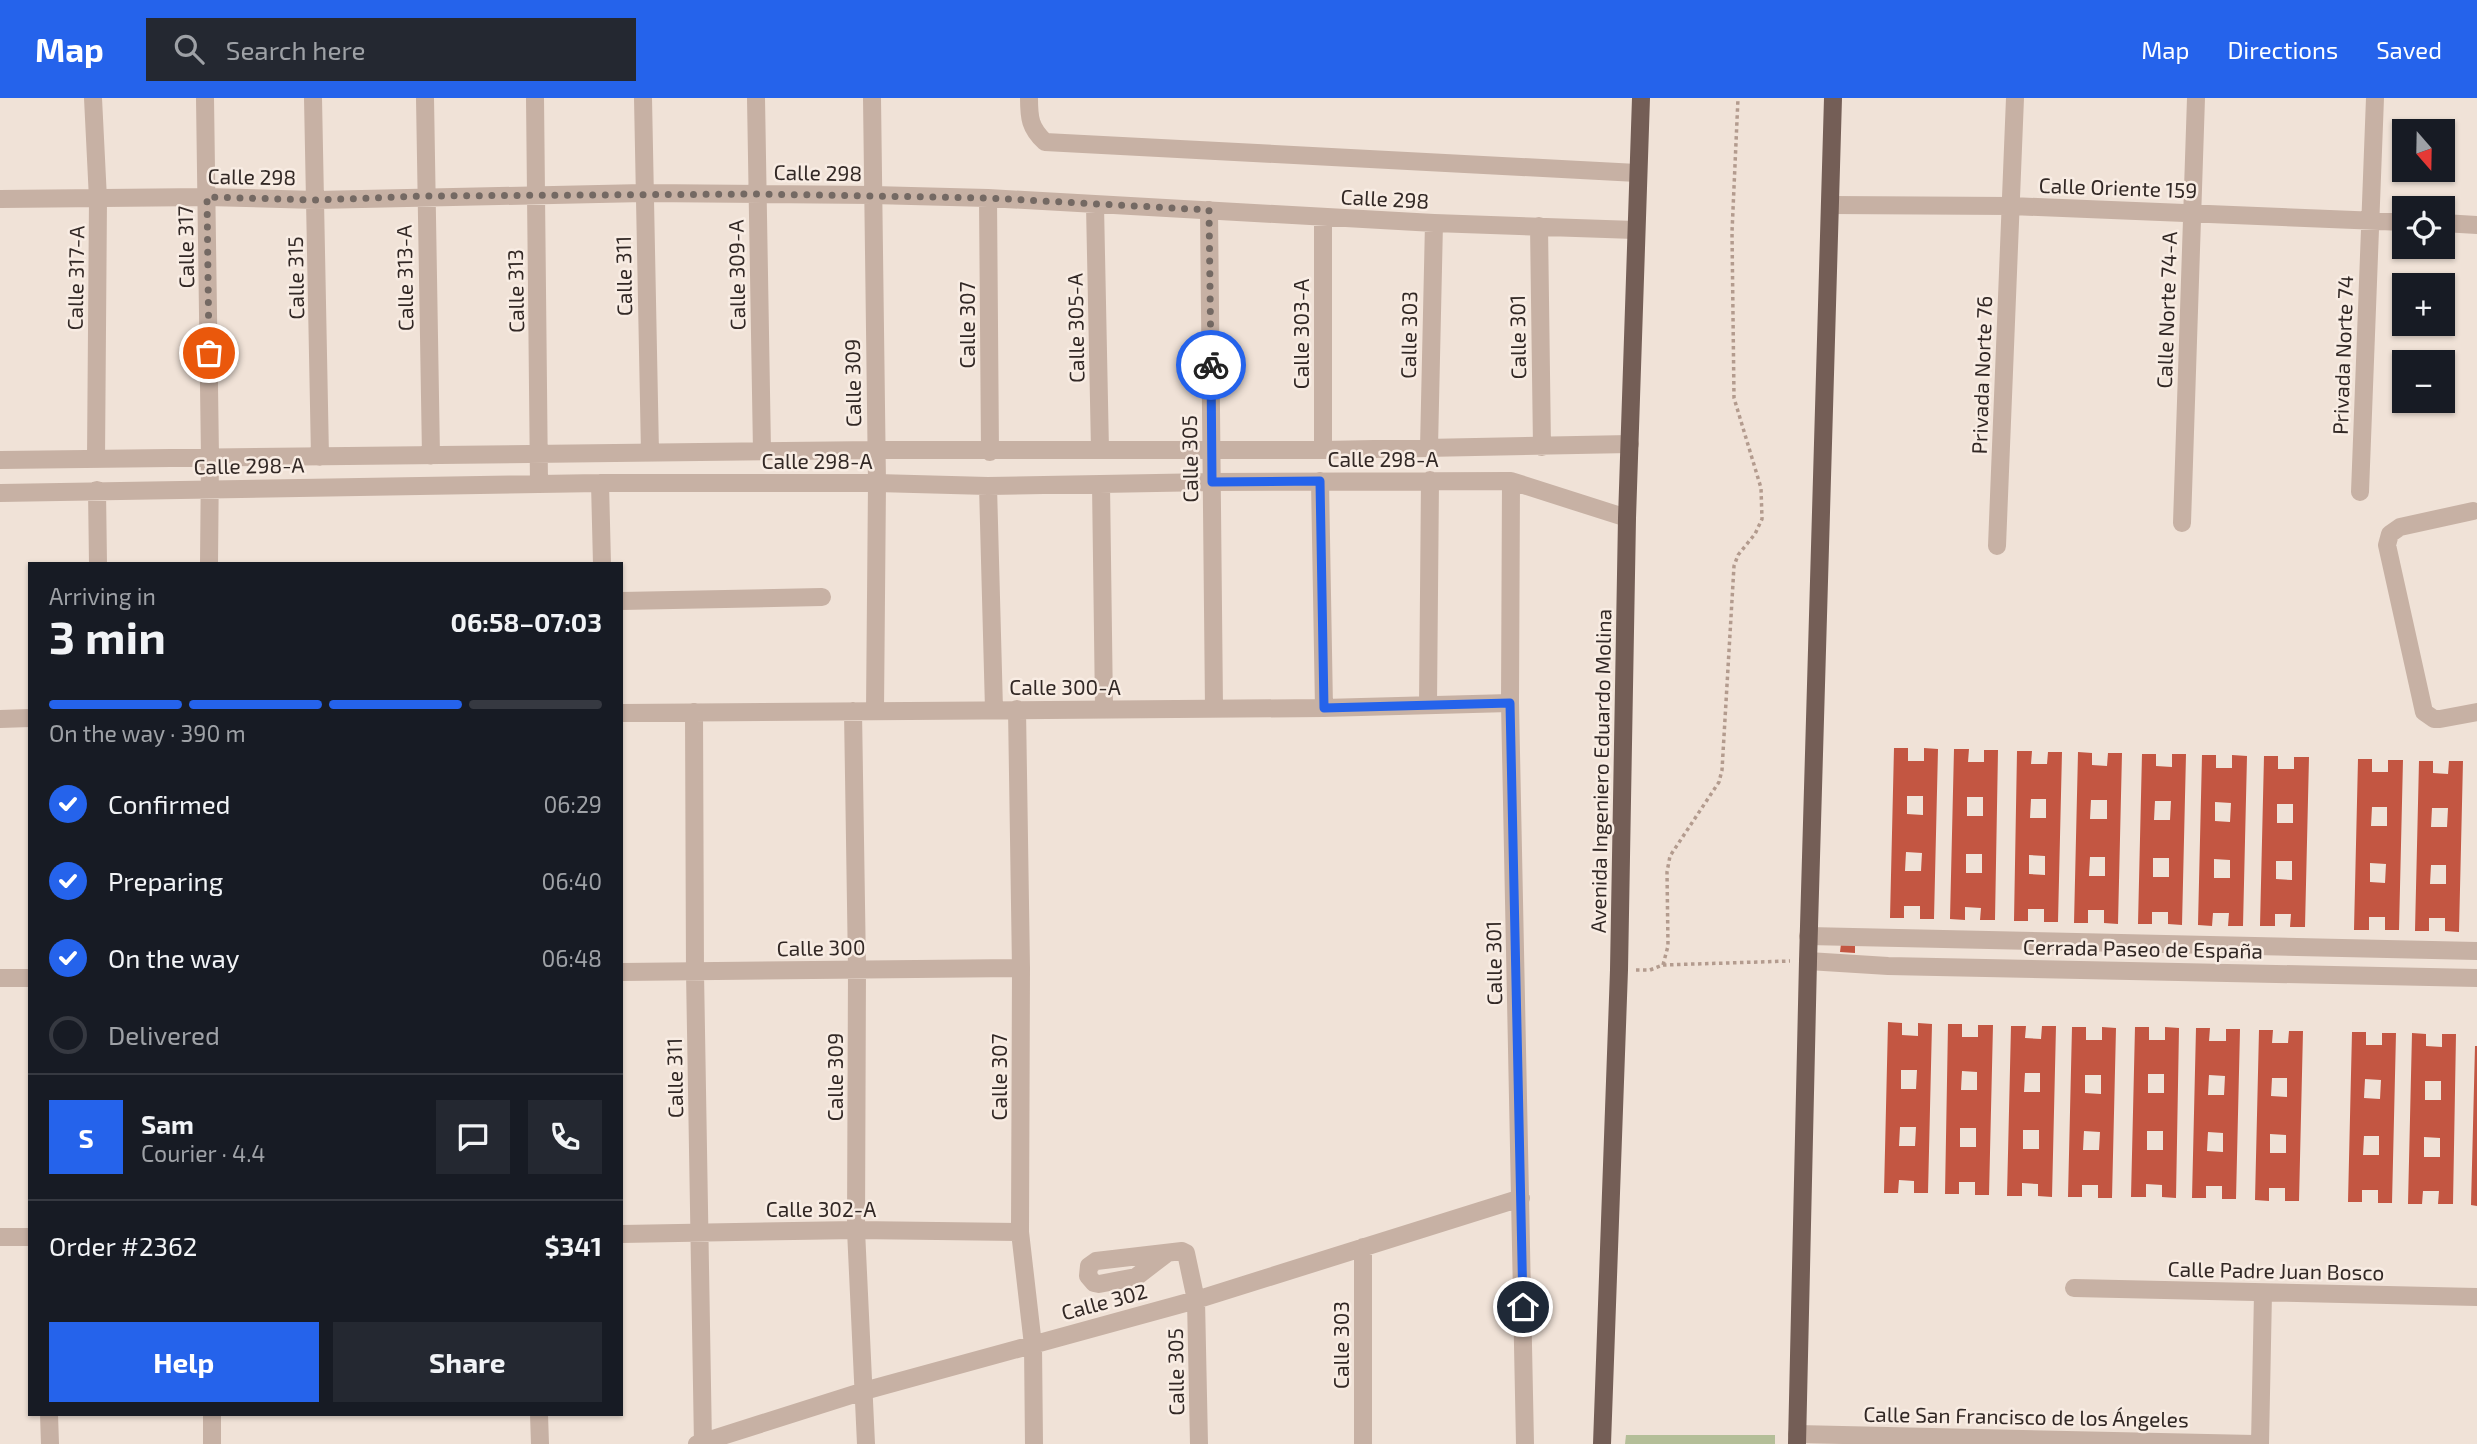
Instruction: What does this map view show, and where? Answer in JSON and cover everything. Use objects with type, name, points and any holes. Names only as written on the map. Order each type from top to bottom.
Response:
[{"type":"main road","name":"Avenida Ingeniero Eduardo Molina","points":[[1602,1444],[1619,970],[1627,518],[1641,98]]},
{"type":"main road","points":[[1797,1439],[1808,936],[1833,98]]},
{"type":"street","name":"Calle 317-A","points":[[93,98],[98,199],[96,458]]},
{"type":"street","name":"Calle 317","points":[[205,98],[209,562]]},
{"type":"street","name":"Calle 315","points":[[313,98],[320,457]]},
{"type":"street","name":"Calle 313-A","points":[[425,98],[431,456]]},
{"type":"street","name":"Calle 313","points":[[536,98],[539,484]]},
{"type":"street","name":"Calle 311","points":[[643,98],[650,453]]},
{"type":"street","name":"Calle 309-A","points":[[756,98],[762,451]]},
{"type":"street","name":"Calle 309","points":[[872,98],[877,483],[875,710]]},
{"type":"street","points":[[1029,98],[1029,120],[1034,133],[1045,142],[1637,173]]},
{"type":"street","name":"Privada Norte 76","points":[[1997,546],[2015,98]]},
{"type":"street","name":"Calle Norte 74-A","points":[[2182,523],[2196,98]]},
{"type":"street","name":"Privada Norte 74","points":[[2360,492],[2375,98]]},
{"type":"street","name":"Calle 298","points":[[0,199],[207,197],[316,200],[644,194],[873,195],[988,198],[1434,223],[1635,230]]},
{"type":"street","name":"Calle 307","points":[[988,198],[990,452]]},
{"type":"street","name":"Calle 305-A","points":[[1095,205],[1100,450]]},
{"type":"street","name":"Calle Oriente 159","points":[[1831,205],[2011,206],[2392,221]]},
{"type":"street","name":"Calle 305","points":[[1209,210],[1214,708]]},
{"type":"street","name":"Calle 303-A","points":[[1323,217],[1324,450]]},
{"type":"street","name":"Calle 303","points":[[1429,448],[1434,223]]},
{"type":"street","points":[[2455,224],[2477,225]]},
{"type":"street","name":"Calle 301","points":[[1539,226],[1542,447]]},
{"type":"street","name":"Calle 298-A","points":[[0,460],[876,450],[1324,450],[1630,444]]},
{"type":"street","points":[[1428,705],[1430,480]]},
{"type":"street","points":[[1320,481],[1324,708]]},
{"type":"street","name":"Calle 298-A","points":[[0,493],[600,483],[877,483],[988,486],[1511,481],[1627,518]]},
{"type":"street","name":"Calle 301","points":[[1511,481],[1510,703],[1525,1444]]},
{"type":"street","points":[[600,483],[602,562]]},
{"type":"street","points":[[1101,484],[1104,708]]},
{"type":"street","points":[[988,486],[994,709]]},
{"type":"street","points":[[97,491],[98,562]]},
{"type":"street","points":[[2473,511],[2394,529],[2387,540],[2424,712],[2434,719],[2477,712]]},
{"type":"street","points":[[623,601],[822,597]]},
{"type":"street","name":"Calle 300-A","points":[[623,713],[1324,708],[1510,703]]},
{"type":"street","name":"Calle 307","points":[[1017,709],[1021,968],[1020,1232],[1032,1345],[1034,1444]]},
{"type":"street","name":"Calle 309","points":[[853,710],[857,968],[856,1230],[866,1444]]},
{"type":"street","name":"Calle 311","points":[[694,712],[701,1443]]},
{"type":"street","points":[[0,719],[28,718]]},
{"type":"street","name":"Cerrada Paseo de España","points":[[1808,936],[2477,951]]},
{"type":"street","points":[[2322,975],[2323,948]]},
{"type":"street","name":"Cerrada Paseo de España","points":[[1808,961],[1888,966],[2477,978]]},
{"type":"street","name":"Calle 300","points":[[623,972],[1021,968]]},
{"type":"street","points":[[0,978],[28,978]]},
{"type":"street","name":"Calle 302","points":[[701,1443],[864,1391],[1196,1300],[1521,1198]]},
{"type":"street","name":"Calle 302-A","points":[[623,1234],[856,1230],[1020,1232]]},
{"type":"street","points":[[0,1237],[28,1237]]},
{"type":"street","name":"Calle 303","points":[[1363,1247],[1363,1444]]},
{"type":"street","name":"Calle 305","points":[[1166,1254],[1182,1251],[1186,1253],[1196,1300],[1199,1444]]},
{"type":"street","name":"Calle Padre Juan Bosco","points":[[2074,1288],[2477,1297]]},
{"type":"street","points":[[2260,1444],[2263,1293]]},
{"type":"street","points":[[49,1416],[50,1444]]},
{"type":"street","points":[[212,1416],[212,1444]]},
{"type":"street","points":[[539,1416],[540,1444]]},
{"type":"street","name":"Calle San Francisco de los Ángeles","points":[[1797,1439],[2254,1444]]},
{"type":"path","points":[[1663,965],[1668,946],[1667,872],[1670,856],[1719,782],[1722,770],[1734,566],[1738,555],[1755,534],[1762,519],[1761,488],[1734,398],[1732,232],[1738,98]]},
{"type":"path","points":[[1619,970],[1650,970],[1663,965],[1808,961]]},
{"type":"green space","points":[[1626,1435],[1775,1435],[1775,1444],[1625,1444]]},
{"type":"building","points":[[1894,748],[1908,748],[1908,761],[1924,761],[1924,748],[1938,749],[1934,919],[1920,919],[1920,906],[1904,906],[1904,918],[1890,918]],"holes":[[[1907,796],[1923,796],[1923,815],[1907,814]],[[1906,852],[1922,853],[1921,871],[1905,871]]]},
{"type":"building","points":[[1954,749],[1969,749],[1968,762],[1984,762],[1984,750],[1998,750],[1995,920],[1980,920],[1981,908],[1965,907],[1965,920],[1950,919]],"holes":[[[1967,797],[1983,797],[1983,816],[1967,816]],[[1966,854],[1982,854],[1982,873],[1966,873]]]},
{"type":"building","points":[[2017,751],[2032,751],[2031,764],[2047,764],[2048,752],[2062,752],[2058,922],[2044,922],[2044,909],[2028,909],[2028,921],[2014,921]],"holes":[[[2031,799],[2046,799],[2046,818],[2030,818]],[[2029,855],[2045,856],[2045,875],[2029,874]]]},
{"type":"building","points":[[2078,752],[2092,753],[2092,765],[2107,766],[2108,753],[2122,753],[2118,924],[2104,923],[2104,910],[2088,910],[2088,923],[2074,923]],"holes":[[[2091,800],[2107,800],[2107,819],[2090,819]],[[2090,857],[2105,857],[2105,876],[2089,876]]]},
{"type":"building","points":[[2142,754],[2156,754],[2156,766],[2172,767],[2172,754],[2186,754],[2182,925],[2168,924],[2168,912],[2152,912],[2152,924],[2138,924]],"holes":[[[2155,801],[2171,801],[2170,820],[2154,820]],[[2153,858],[2169,858],[2169,877],[2153,877]]]},
{"type":"building","points":[[2202,755],[2216,755],[2216,768],[2232,768],[2232,755],[2247,756],[2243,926],[2228,926],[2229,913],[2213,913],[2212,926],[2198,925]],"holes":[[[2215,802],[2231,803],[2230,822],[2215,821]],[[2214,859],[2230,860],[2230,878],[2214,878]]]},
{"type":"building","points":[[2264,756],[2278,756],[2278,769],[2294,769],[2294,757],[2309,757],[2305,927],[2290,927],[2291,914],[2275,914],[2275,926],[2260,926]],"holes":[[[2277,804],[2293,804],[2293,823],[2277,823]],[[2276,861],[2292,861],[2292,880],[2276,879]]]},
{"type":"building","points":[[2358,759],[2372,759],[2372,772],[2388,772],[2388,760],[2403,760],[2399,930],[2385,930],[2385,917],[2369,917],[2369,930],[2354,930]],"holes":[[[2372,807],[2387,807],[2387,826],[2371,826]],[[2370,863],[2386,864],[2385,883],[2370,882]]]},
{"type":"building","points":[[2419,761],[2433,761],[2433,773],[2448,774],[2449,761],[2463,761],[2459,932],[2445,931],[2445,918],[2429,918],[2429,931],[2415,931]],"holes":[[[2432,808],[2448,808],[2447,827],[2431,827]],[[2431,865],[2446,865],[2446,884],[2430,884]]]},
{"type":"building","points":[[1841,944],[1855,944],[1855,953],[1840,952]]},
{"type":"building","points":[[1888,1022],[1902,1023],[1902,1035],[1918,1036],[1918,1023],[1932,1024],[1928,1193],[1914,1193],[1914,1181],[1899,1180],[1898,1193],[1884,1193]],"holes":[[[1901,1070],[1917,1070],[1916,1089],[1901,1089]],[[1900,1127],[1916,1127],[1915,1146],[1899,1146]]]},
{"type":"building","points":[[1948,1024],[1962,1024],[1962,1037],[1978,1037],[1978,1025],[1993,1025],[1989,1195],[1975,1195],[1975,1182],[1959,1182],[1959,1194],[1945,1194]],"holes":[[[1962,1071],[1977,1072],[1977,1090],[1961,1090]],[[1960,1128],[1976,1128],[1976,1147],[1960,1147]]]},
{"type":"building","points":[[2011,1026],[2026,1026],[2025,1038],[2041,1039],[2042,1026],[2056,1026],[2052,1197],[2038,1196],[2038,1184],[2022,1183],[2022,1196],[2007,1196]],"holes":[[[2025,1073],[2040,1073],[2040,1092],[2024,1092]],[[2023,1130],[2039,1130],[2039,1149],[2023,1149]]]},
{"type":"building","points":[[2072,1027],[2086,1027],[2086,1040],[2102,1040],[2102,1027],[2116,1028],[2112,1198],[2098,1198],[2098,1185],[2082,1185],[2082,1197],[2068,1197]],"holes":[[[2085,1075],[2101,1075],[2101,1094],[2085,1093]],[[2084,1131],[2100,1132],[2099,1150],[2083,1150]]]},
{"type":"building","points":[[2135,1027],[2149,1027],[2149,1040],[2165,1040],[2165,1027],[2179,1028],[2176,1198],[2162,1197],[2162,1185],[2146,1184],[2146,1197],[2131,1197]],"holes":[[[2148,1074],[2164,1074],[2164,1093],[2148,1093]],[[2147,1131],[2163,1131],[2163,1150],[2147,1150]]]},
{"type":"building","points":[[2196,1028],[2210,1028],[2209,1041],[2226,1041],[2226,1029],[2240,1029],[2236,1199],[2222,1199],[2222,1186],[2206,1186],[2206,1198],[2192,1198]],"holes":[[[2209,1075],[2225,1076],[2224,1095],[2208,1095]],[[2208,1132],[2223,1133],[2223,1152],[2207,1151]]]},
{"type":"building","points":[[2259,1030],[2273,1030],[2272,1043],[2288,1043],[2289,1031],[2303,1031],[2299,1201],[2285,1201],[2285,1188],[2269,1188],[2269,1201],[2255,1200]],"holes":[[[2272,1078],[2287,1078],[2287,1097],[2271,1096]],[[2270,1134],[2286,1135],[2286,1153],[2270,1153]]]},
{"type":"building","points":[[2352,1032],[2366,1032],[2366,1045],[2382,1045],[2382,1033],[2396,1033],[2392,1203],[2378,1203],[2378,1190],[2362,1190],[2362,1202],[2348,1202]],"holes":[[[2365,1079],[2381,1080],[2380,1099],[2364,1098]],[[2364,1136],[2379,1136],[2379,1155],[2363,1155]]]},
{"type":"building","points":[[2412,1033],[2426,1034],[2426,1046],[2442,1047],[2442,1034],[2456,1034],[2453,1204],[2438,1204],[2439,1191],[2423,1191],[2422,1204],[2408,1204]],"holes":[[[2425,1081],[2441,1081],[2441,1100],[2425,1100]],[[2424,1137],[2440,1138],[2440,1157],[2424,1157]]]},
{"type":"building","points":[[2477,1046],[2477,1206],[2471,1205]]},
{"type":"way so far","points":[[209,353],[207,197],[316,200],[644,194],[873,195],[988,198],[1209,210],[1211,365]]},
{"type":"route","points":[[1211,365],[1212,482],[1320,481],[1324,708],[1510,703],[1523,1307]]}]
